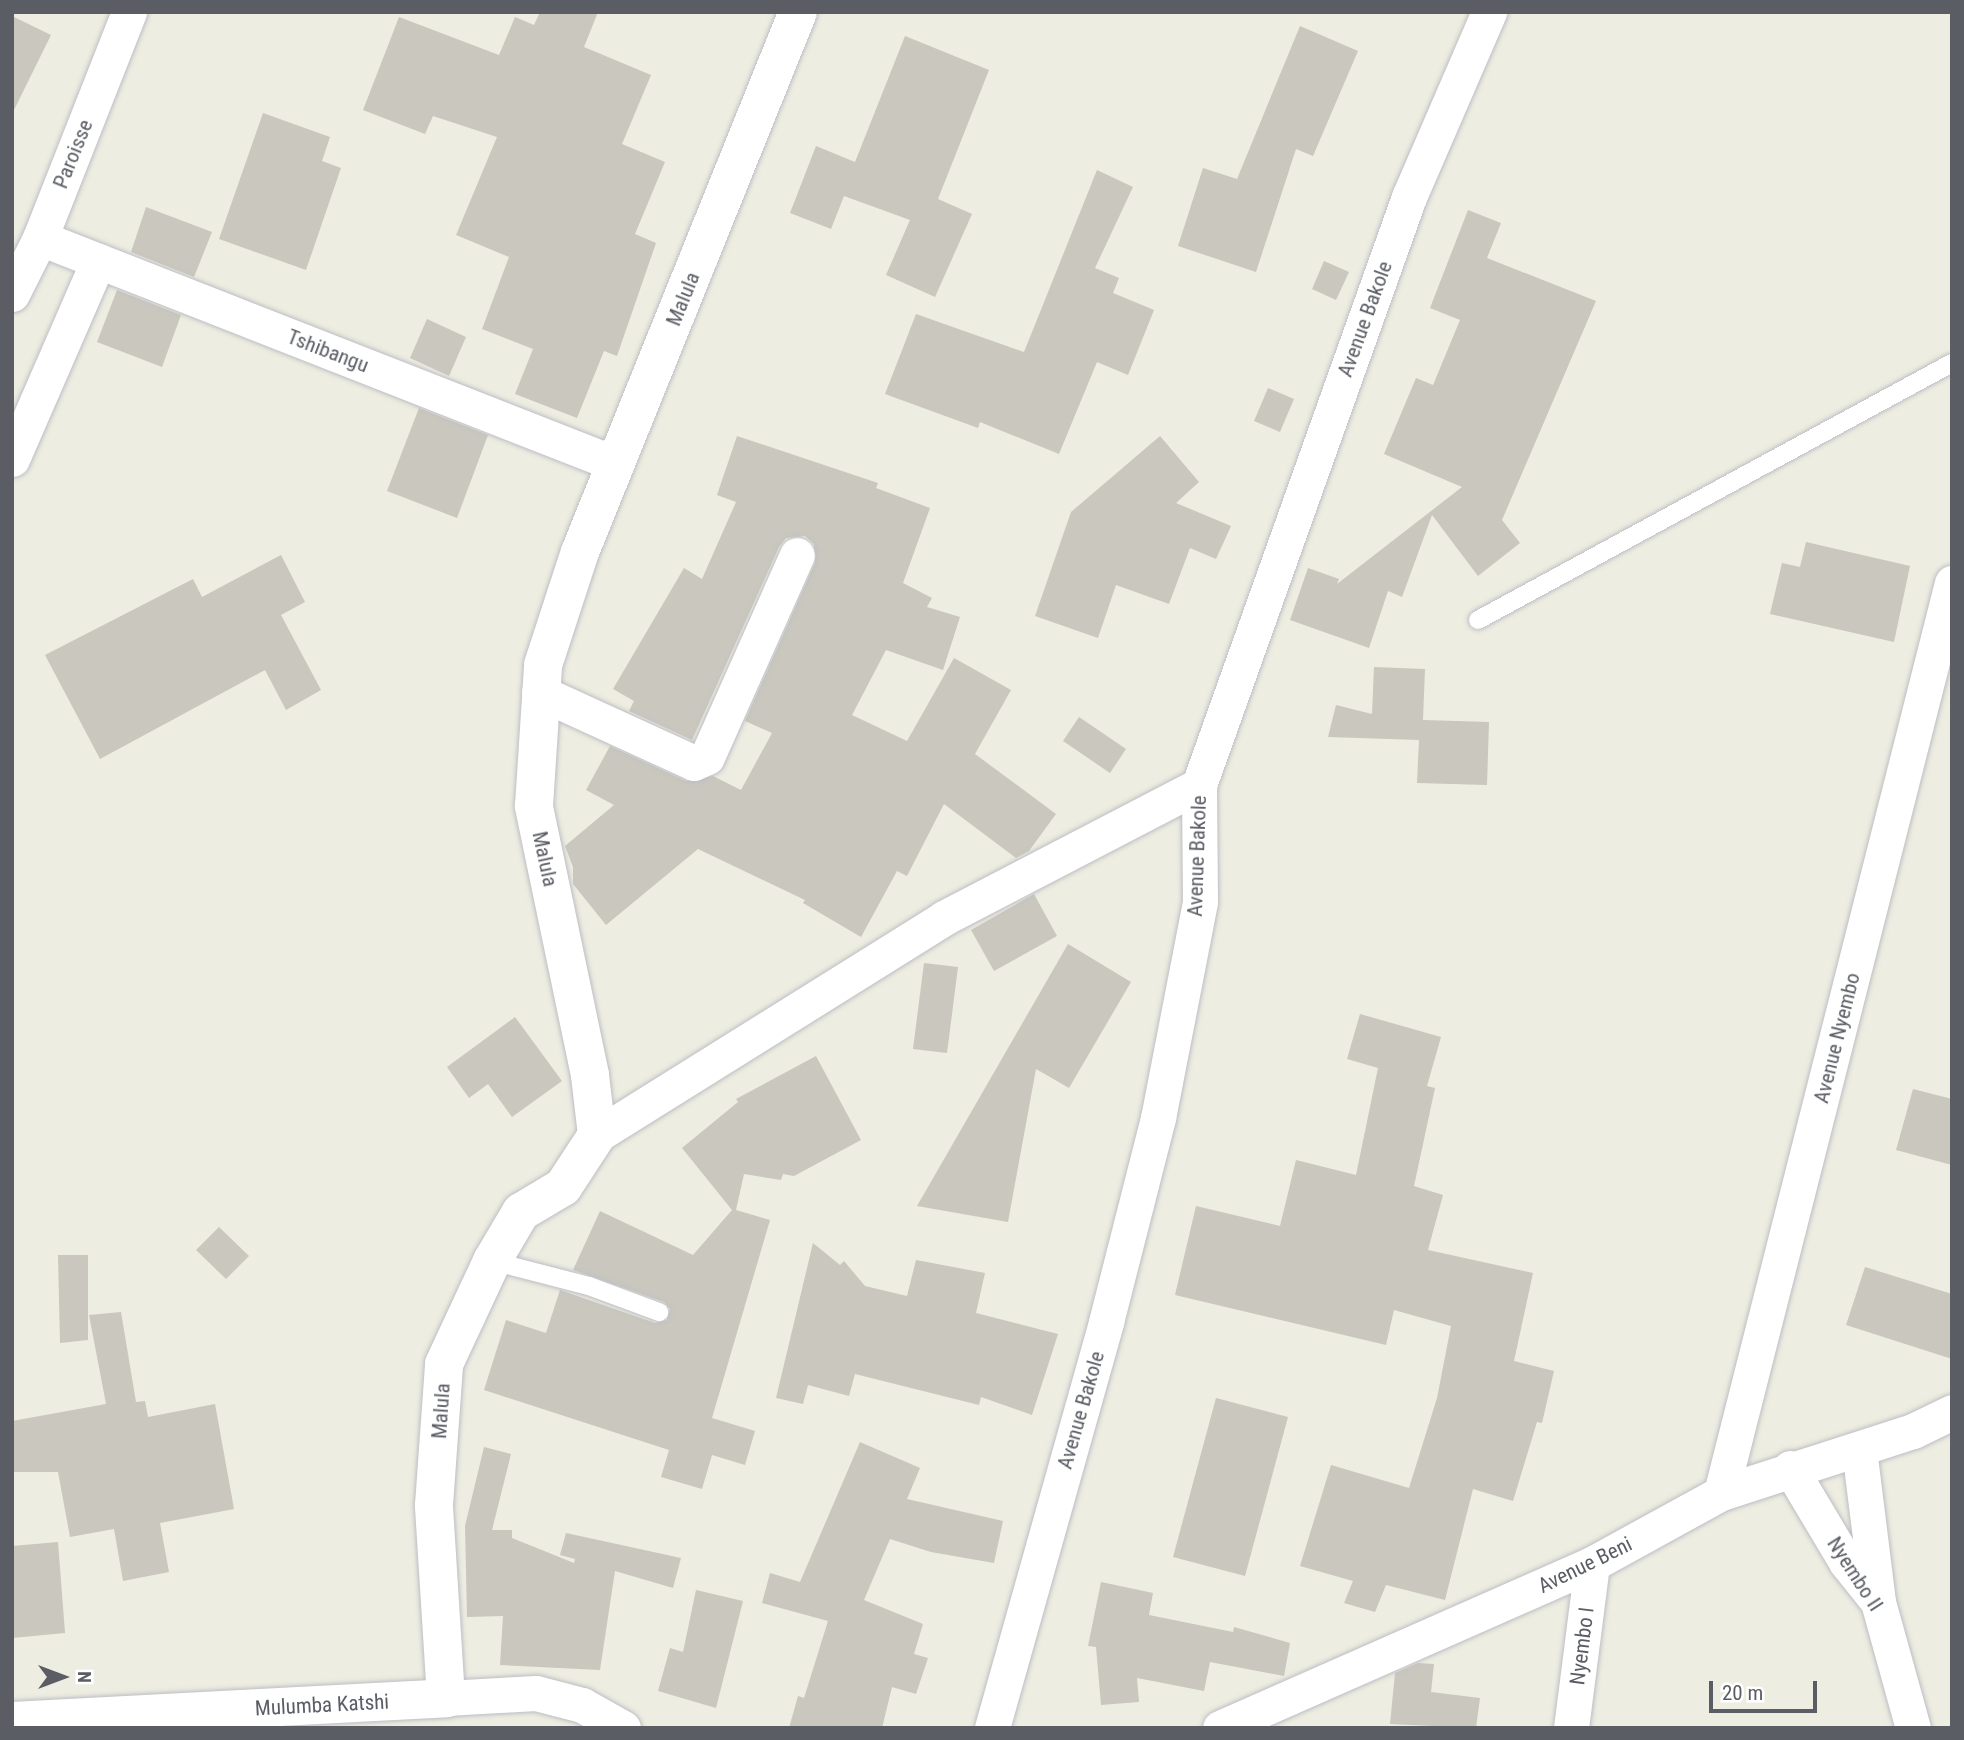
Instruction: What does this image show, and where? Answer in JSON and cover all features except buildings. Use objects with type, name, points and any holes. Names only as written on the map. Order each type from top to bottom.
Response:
[{"type":"street","name":"Paroisse","points":[[12,294],[40,238],[129,12]]},
{"type":"street","name":"Malula","points":[[446,1698],[434,1505],[444,1364],[492,1261],[521,1212],[563,1187],[597,1135],[590,1075],[534,806],[539,692],[543,665],[580,552],[798,12]]},
{"type":"street","name":"Avenue Bakole","points":[[992,1728],[1106,1322],[1158,1118],[1200,901],[1199,785],[1409,197],[1489,12]]},
{"type":"street","name":"Tshibangu","points":[[40,238],[616,464]]},
{"type":"street","points":[[12,459],[98,261]]},
{"type":"street","points":[[539,692],[694,763],[707,757],[797,555]]},
{"type":"street","name":"Avenue Nyembo","points":[[1721,1493],[1952,583]]},
{"type":"street","points":[[597,1135],[944,918],[1199,785]]},
{"type":"street","name":"Avenue Beni","points":[[1220,1728],[1592,1564],[1721,1493],[1790,1468],[1859,1449],[1952,1412]]},
{"type":"street","points":[[1859,1449],[1878,1602]]},
{"type":"street","name":"Nyembo II","points":[[1790,1468],[1846,1562],[1878,1602],[1913,1728]]},
{"type":"street","name":"Nyembo I","points":[[1571,1728],[1592,1564]]},
{"type":"street","name":"Mulumba Katshi","points":[[12,1721],[536,1693],[582,1705],[623,1728]]},
{"type":"lane","points":[[1478,620],[1952,363]]},
{"type":"lane","points":[[492,1261],[589,1286],[659,1312]]}]
